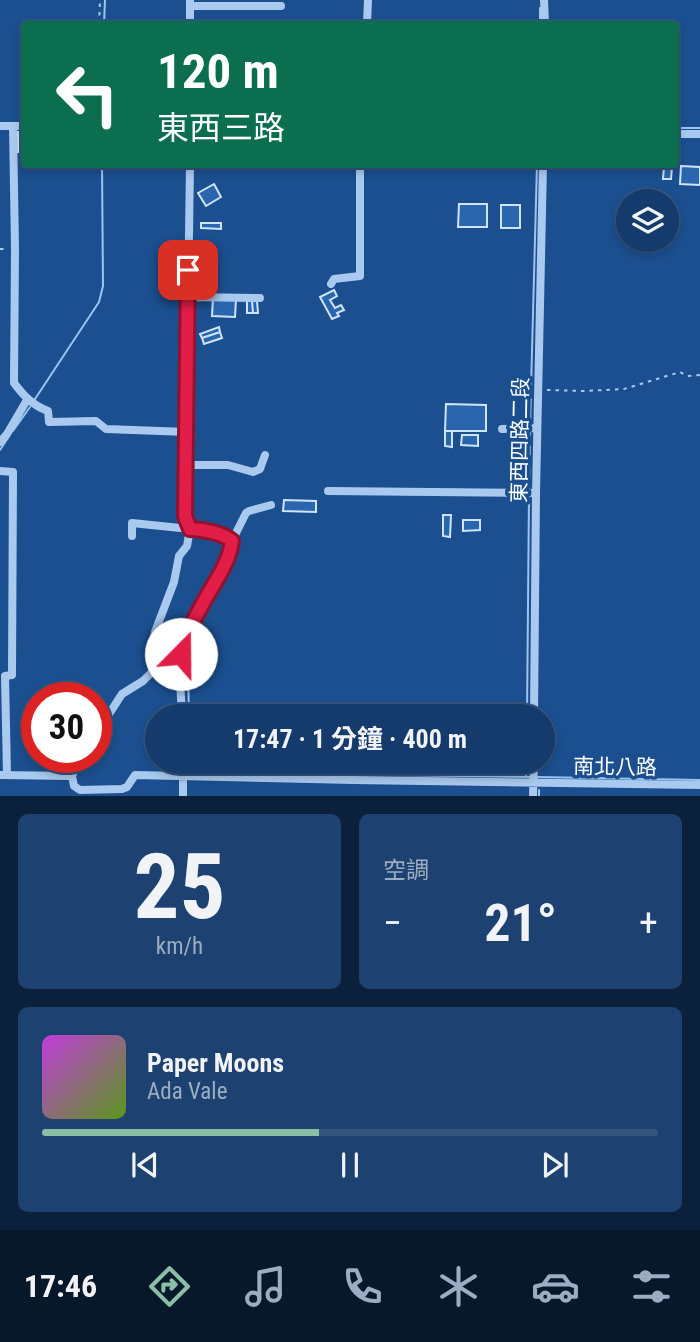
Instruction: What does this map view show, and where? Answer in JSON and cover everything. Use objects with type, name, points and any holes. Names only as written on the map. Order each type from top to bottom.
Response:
[{"type":"street","points":[[367,21],[368,0]]},
{"type":"street","points":[[544,0],[545,21]]},
{"type":"street","points":[[190,21],[190,3],[281,6]]},
{"type":"street","points":[[0,126],[21,126]]},
{"type":"street","points":[[13,126],[14,383],[27,400],[47,411],[49,422],[96,421],[106,429],[187,432]]},
{"type":"street","points":[[679,134],[700,134]]},
{"type":"street","points":[[165,659],[153,647],[155,632],[168,600],[179,556],[187,546],[190,529],[185,516],[190,168]]},
{"type":"street","points":[[331,284],[334,279],[360,276],[360,168]]},
{"type":"street","name":"東西四路二段","points":[[534,704],[537,428],[544,168]]},
{"type":"street","points":[[187,297],[260,298]]},
{"type":"street","points":[[0,442],[7,435],[27,400]]},
{"type":"street","points":[[502,429],[537,428]]},
{"type":"street","points":[[186,465],[228,465],[253,472],[260,469],[265,455]]},
{"type":"street","points":[[0,471],[13,472],[12,676],[5,676],[3,775]]},
{"type":"street","points":[[328,491],[536,493]]},
{"type":"street","points":[[182,704],[181,654],[186,638],[228,560],[232,541],[246,513],[271,505]]},
{"type":"street","points":[[132,536],[132,523],[200,529],[226,536],[232,541]]},
{"type":"street","points":[[112,707],[122,694],[143,681],[165,659],[181,654]]},
{"type":"street","points":[[533,774],[533,796]]},
{"type":"street","name":"南北八路","points":[[3,775],[72,776],[75,786],[80,790],[122,789],[127,787],[135,775],[700,785]]},
{"type":"street","points":[[183,776],[183,796]]},
{"type":"path","points":[[99,21],[100,0]]},
{"type":"path","points":[[538,390],[624,389],[680,372],[687,376],[700,375]]},
{"type":"building","points":[[18,132],[21,132],[21,152],[18,152]]},
{"type":"building","points":[[681,166],[700,167],[700,185],[680,184]]},
{"type":"building","points":[[664,168],[672,168],[671,179],[663,179]]},
{"type":"building","points":[[214,184],[221,197],[206,206],[198,193]]},
{"type":"building","points":[[459,204],[487,204],[487,227],[458,227]]},
{"type":"building","points":[[501,205],[520,205],[520,228],[501,228]]},
{"type":"building","points":[[201,223],[221,223],[221,229],[201,228]]},
{"type":"building","points":[[334,290],[337,296],[330,300],[335,308],[341,305],[344,310],[332,319],[320,297]]},
{"type":"building","points":[[213,298],[236,299],[235,317],[212,316]]},
{"type":"building","points":[[247,301],[252,301],[253,313],[247,313]]},
{"type":"building","points":[[252,301],[257,301],[258,313],[253,313]]},
{"type":"building","points":[[219,327],[220,332],[202,338],[200,334]]},
{"type":"building","points":[[220,332],[222,338],[204,344],[202,338]]},
{"type":"building","points":[[446,404],[486,405],[486,431],[445,431]]},
{"type":"building","points":[[445,431],[452,431],[452,447],[445,446]]},
{"type":"building","points":[[462,435],[478,435],[478,446],[461,445]]},
{"type":"building","points":[[284,500],[316,501],[316,512],[283,511]]},
{"type":"building","points":[[443,515],[451,515],[450,537],[443,536]]},
{"type":"building","points":[[463,520],[480,520],[480,530],[463,531]]},
{"type":"waterway","points":[[104,21],[105,0]]},
{"type":"waterway","points":[[540,8],[540,21]]},
{"type":"waterway","points":[[679,128],[700,128]]},
{"type":"waterway","points":[[35,399],[99,302],[103,286],[102,168]]},
{"type":"waterway","points":[[530,426],[537,168]]},
{"type":"waterway","points":[[13,431],[30,407]]},
{"type":"waterway","points":[[529,489],[530,431]]},
{"type":"waterway","points":[[0,450],[8,438]]},
{"type":"waterway","points":[[527,704],[529,494]]},
{"type":"waterway","points":[[188,670],[189,704]]},
{"type":"waterway","points":[[326,774],[531,777]]},
{"type":"waterway","points":[[537,777],[700,780]]},
{"type":"waterway","points":[[539,790],[539,796]]},
{"type":"route","points":[[181,654],[200,609],[228,560],[232,541],[226,536],[190,529],[185,516],[188,270]]}]
